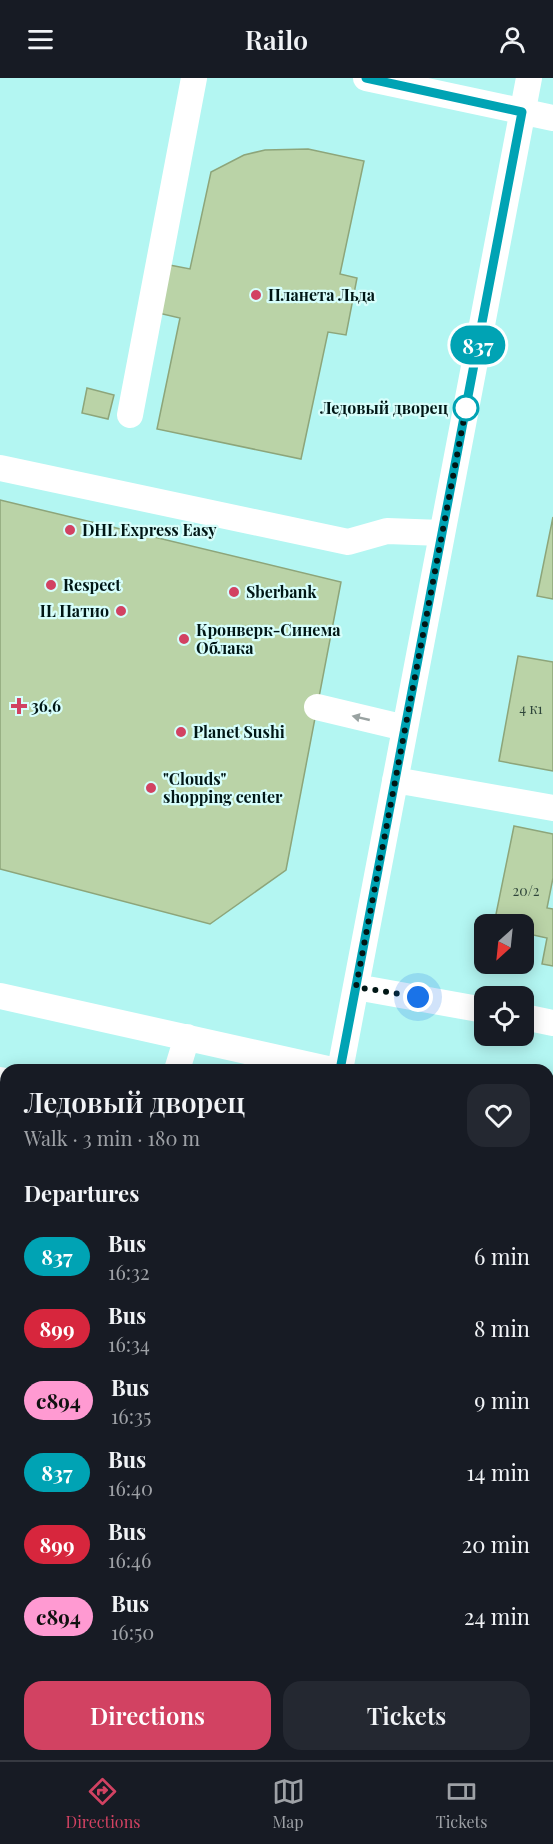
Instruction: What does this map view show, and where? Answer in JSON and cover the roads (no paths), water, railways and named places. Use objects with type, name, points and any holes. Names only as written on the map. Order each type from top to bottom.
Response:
[{"type":"street","points":[[130,415],[194,78]]},
{"type":"street","points":[[366,78],[553,118]]},
{"type":"street","points":[[341,1064],[529,78]]},
{"type":"street","points":[[0,468],[348,542],[387,531],[442,533]]},
{"type":"street","points":[[317,707],[405,728]]},
{"type":"street","points":[[396,780],[553,808]]},
{"type":"street","points":[[356,987],[474,1008]]},
{"type":"street","points":[[0,996],[306,1064]]},
{"type":"street","points":[[534,1019],[553,1023]]},
{"type":"street","points":[[179,1064],[187,1037]]},
{"type":"place","name":"Планета Льда","points":[[256,295]]},
{"type":"place","name":"Ледовый дворец","points":[[466,408]]},
{"type":"place","name":"DHL Express Easy","points":[[70,530]]},
{"type":"place","name":"Respect","points":[[51,585]]},
{"type":"place","name":"Sberbank","points":[[234,592]]},
{"type":"place","name":"IL Патио","points":[[121,611]]},
{"type":"place","name":"Кронверк-Синема Облака","points":[[184,639]]},
{"type":"place","name":"36,6","points":[[19,706]]},
{"type":"place","name":"Planet Sushi","points":[[181,732]]},
{"type":"place","name":"\"Clouds\" shopping center","points":[[151,788]]}]
